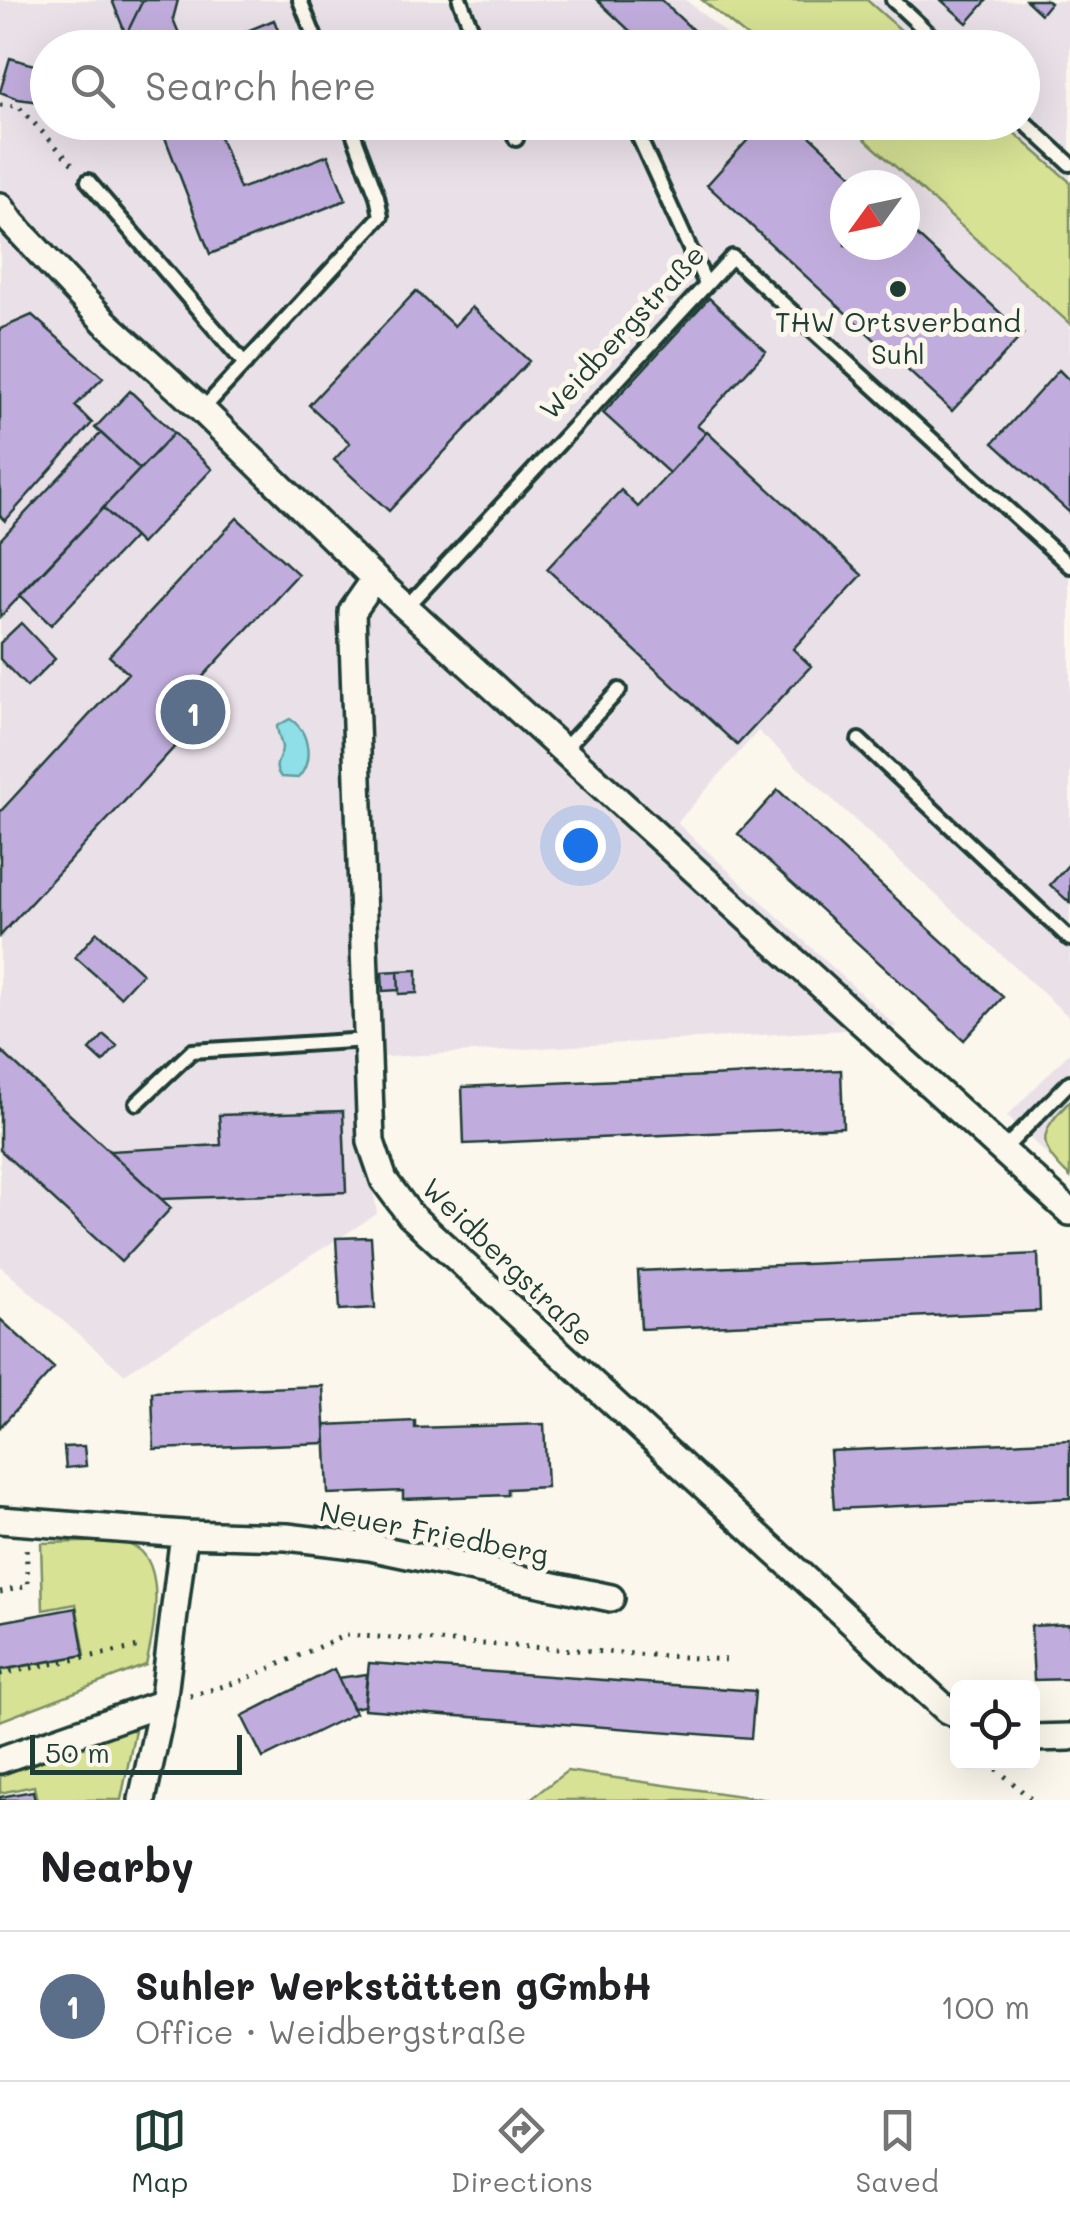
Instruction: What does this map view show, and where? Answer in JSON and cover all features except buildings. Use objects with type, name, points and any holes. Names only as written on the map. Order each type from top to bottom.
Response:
[{"type":"street","points":[[4,221],[104,322],[202,410],[376,579],[1070,1212]]},
{"type":"street","name":"Weidbergstraße","points":[[376,579],[352,612],[371,1142],[384,1180],[410,1214],[950,1711]]},
{"type":"street","name":"Neuer Friedberg","points":[[13,1521],[184,1534],[287,1537],[370,1547],[611,1598]]},
{"type":"street","points":[[142,1800],[163,1704],[184,1534]]},
{"type":"street","points":[[0,1760],[163,1704]]},
{"type":"street","points":[[1040,1738],[1070,1737]]},
{"type":"lane","points":[[300,0],[312,30]]},
{"type":"lane","points":[[460,0],[472,30]]},
{"type":"lane","points":[[893,0],[925,30]]},
{"type":"lane","points":[[1040,136],[1070,164]]},
{"type":"lane","points":[[202,410],[381,216],[356,140]]},
{"type":"lane","points":[[640,140],[706,284]]},
{"type":"lane","points":[[88,181],[246,364]]},
{"type":"lane","name":"Weidbergstraße","points":[[407,607],[732,257],[1070,566]]},
{"type":"lane","points":[[564,750],[619,690]]},
{"type":"lane","points":[[859,740],[1070,939]]},
{"type":"lane","points":[[138,1104],[192,1050],[367,1040]]},
{"type":"lane","points":[[1003,1150],[1070,1082]]},
{"type":"path","points":[[0,105],[18,106],[30,119]]},
{"type":"path","points":[[50,140],[88,181]]},
{"type":"path","points":[[0,1592],[28,1586],[13,1521]]},
{"type":"path","points":[[163,1704],[241,1681],[346,1635],[728,1660]]},
{"type":"path","points":[[0,1674],[171,1640]]},
{"type":"path","points":[[998,1770],[1032,1800]]},
{"type":"shaded area","points":[[0,0],[686,0],[722,30],[30,30],[30,140],[1040,140],[1040,30],[765,30],[794,0],[1070,1],[1070,1018],[758,731],[677,823],[897,1027],[354,1059],[377,1214],[124,1374],[0,1266]]},
{"type":"shaded area","points":[[1070,1052],[1070,1177],[1007,1116]]},
{"type":"green space","points":[[702,0],[867,0],[901,30],[739,30]]},
{"type":"green space","points":[[866,140],[1022,140],[1070,182],[1070,324],[920,189],[920,170],[899,170]]},
{"type":"green space","points":[[1070,1101],[1070,1177],[1051,1156],[1045,1139],[1052,1122]]},
{"type":"green space","points":[[120,1541],[142,1552],[153,1576],[155,1607],[146,1665],[0,1721],[0,1671],[85,1655],[76,1604],[43,1610],[41,1543]]},
{"type":"green space","points":[[135,1730],[121,1800],[37,1800],[34,1786],[0,1793],[0,1776]]},
{"type":"green space","points":[[567,1771],[769,1800],[529,1800]]},
{"type":"water","points":[[290,719],[302,731],[307,747],[306,763],[298,778],[281,777],[277,769],[282,748],[277,726]]},
{"type":"place","name":"THW Ortsverband Suhl","points":[[898,289]]},
{"type":"place","name":"Suhler Werkstätten gGmbH","points":[[193,712]]}]
